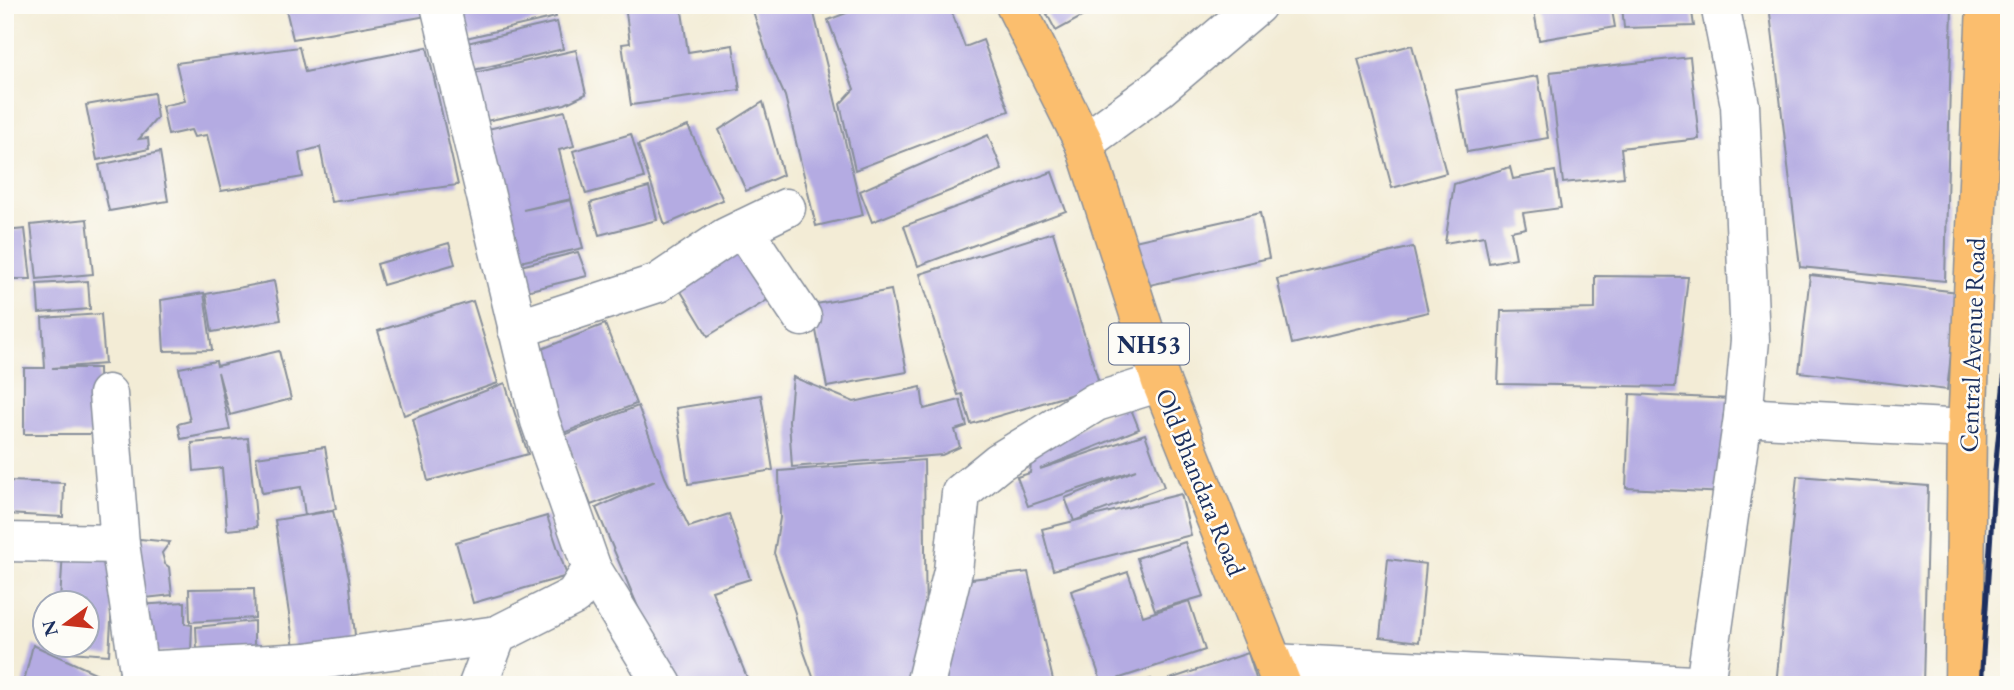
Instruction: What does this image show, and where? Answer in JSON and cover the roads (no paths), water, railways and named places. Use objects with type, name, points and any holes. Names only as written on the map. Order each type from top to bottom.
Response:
[{"type":"main road","name":"Old Bhandara Road","points":[[1015,5],[1084,143],[1161,383],[1278,674]]},
{"type":"main road","name":"Central Avenue Road","points":[[1964,685],[1968,429],[1986,5]]},
{"type":"street","points":[[440,5],[540,421],[592,569],[663,685]]},
{"type":"street","points":[[1084,143],[1158,89],[1218,19],[1257,5]]},
{"type":"street","points":[[1704,685],[1743,416],[1751,340],[1740,105],[1720,5]]},
{"type":"street","points":[[517,329],[657,283],[726,237],[786,208]]},
{"type":"street","points":[[743,229],[802,317]]},
{"type":"street","points":[[925,685],[953,571],[961,493],[999,462],[1096,402],[1161,383]]},
{"type":"street","points":[[108,394],[120,544],[138,678],[306,662],[497,635],[574,596],[592,569]]},
{"type":"street","points":[[1743,416],[1968,429]]},
{"type":"street","points":[[5,542],[120,544]]},
{"type":"street","points":[[478,685],[497,635]]},
{"type":"street","points":[[1278,674],[1692,685]]},
{"type":"railway","points":[[1981,685],[1995,470],[2009,330]]},
{"type":"railway","points":[[2008,685],[2009,676]]}]
